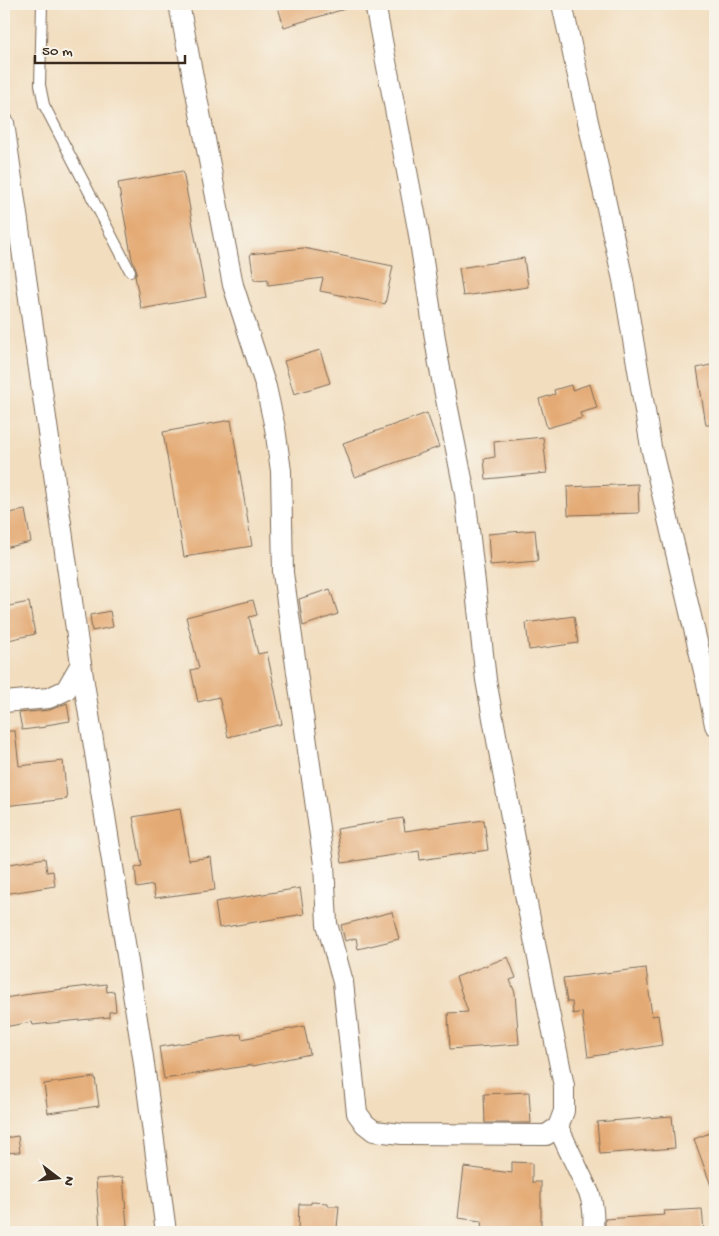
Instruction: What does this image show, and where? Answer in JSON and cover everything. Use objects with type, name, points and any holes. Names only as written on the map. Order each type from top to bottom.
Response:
[{"type":"street","points":[[179,4],[233,285],[266,388],[275,428],[281,470],[283,573],[324,864],[328,924],[343,982],[357,1113],[365,1124],[374,1131],[402,1134],[546,1135],[558,1127],[564,1110],[564,1086],[526,898],[486,680],[465,494],[439,364],[418,229],[375,4]]},
{"type":"street","points":[[562,4],[623,280],[651,447],[715,725]]},
{"type":"street","points":[[4,123],[81,664],[143,1057],[166,1232]]},
{"type":"street","points":[[4,702],[49,698],[66,690],[81,664]]},
{"type":"street","points":[[558,1127],[592,1200],[594,1206],[593,1232]]},
{"type":"lane","points":[[42,4],[40,85],[44,105],[130,272]]},
{"type":"building","points":[[277,4],[348,4],[348,8],[284,27]]},
{"type":"building","points":[[183,171],[206,297],[141,309],[135,276],[137,271],[132,259],[118,183]]},
{"type":"building","points":[[303,248],[393,266],[385,304],[320,291],[323,278],[268,285],[268,279],[254,280],[250,254]]},
{"type":"building","points":[[524,258],[528,287],[463,296],[459,268]]},
{"type":"building","points":[[320,350],[330,383],[294,394],[284,361]]},
{"type":"building","points":[[715,364],[715,425],[706,425],[697,368]]},
{"type":"building","points":[[590,384],[597,408],[580,413],[582,418],[547,428],[539,399],[555,394],[554,390],[571,385],[572,390]]},
{"type":"building","points":[[427,413],[439,447],[355,477],[343,443]]},
{"type":"building","points":[[231,420],[252,546],[184,557],[163,432]]},
{"type":"building","points":[[543,437],[547,473],[486,479],[484,459],[495,457],[494,442]]},
{"type":"building","points":[[638,484],[639,513],[568,515],[567,487]]},
{"type":"building","points":[[25,510],[31,542],[4,548],[4,514]]},
{"type":"building","points":[[535,530],[538,561],[490,565],[488,534]]},
{"type":"building","points":[[330,589],[338,614],[303,626],[299,599]]},
{"type":"building","points":[[253,600],[257,615],[249,617],[258,654],[267,652],[282,724],[228,737],[219,697],[198,702],[191,670],[199,668],[186,617]]},
{"type":"building","points":[[29,602],[35,634],[4,641],[4,607]]},
{"type":"building","points":[[110,611],[113,627],[92,631],[90,615]]},
{"type":"building","points":[[574,616],[578,643],[529,650],[526,623]]},
{"type":"building","points":[[67,703],[70,721],[22,730],[19,713],[50,710]]},
{"type":"building","points":[[4,731],[15,731],[19,766],[63,761],[67,799],[4,806]]},
{"type":"building","points":[[180,809],[189,860],[211,857],[215,890],[155,898],[153,885],[137,888],[135,868],[142,866],[133,817]]},
{"type":"building","points":[[403,818],[405,831],[484,820],[488,850],[420,860],[419,851],[342,863],[337,829]]},
{"type":"building","points":[[45,858],[47,872],[53,871],[55,886],[4,894],[4,865]]},
{"type":"building","points":[[300,888],[304,914],[219,928],[215,902]]},
{"type":"building","points":[[392,912],[399,939],[358,949],[356,938],[345,941],[341,925]]},
{"type":"building","points":[[508,957],[516,978],[510,980],[515,993],[519,1044],[450,1049],[448,1013],[468,1012],[456,977]]},
{"type":"building","points":[[646,968],[652,1016],[658,1015],[662,1045],[588,1057],[582,1012],[573,1014],[572,1002],[567,1002],[563,978]]},
{"type":"building","points":[[106,984],[107,992],[114,991],[116,1011],[109,1012],[109,1017],[33,1025],[32,1022],[4,1027],[4,998]]},
{"type":"building","points":[[304,1026],[310,1054],[253,1066],[164,1079],[159,1047],[241,1034],[242,1039]]},
{"type":"building","points":[[95,1077],[99,1106],[48,1113],[44,1084]]},
{"type":"building","points":[[529,1092],[531,1123],[485,1123],[484,1094]]},
{"type":"building","points":[[672,1116],[675,1148],[600,1154],[597,1122]]},
{"type":"building","points":[[715,1131],[715,1191],[713,1191],[694,1139]]},
{"type":"building","points":[[18,1136],[20,1152],[4,1153],[4,1138]]},
{"type":"building","points":[[512,1162],[532,1163],[532,1182],[541,1182],[541,1232],[482,1232],[481,1221],[458,1218],[464,1167],[512,1173]]},
{"type":"building","points":[[123,1177],[127,1226],[100,1229],[96,1179]]},
{"type":"building","points":[[311,1202],[328,1203],[328,1206],[339,1206],[337,1228],[324,1227],[323,1231],[298,1229],[299,1204],[311,1204]]},
{"type":"building","points":[[702,1209],[704,1232],[605,1232],[605,1219],[665,1215],[664,1211]]}]
